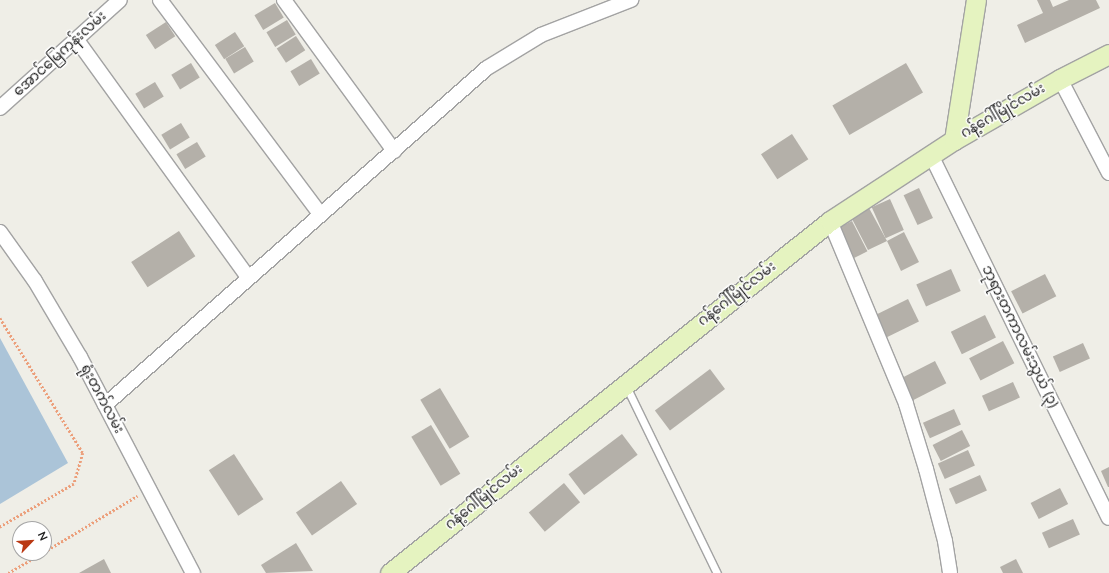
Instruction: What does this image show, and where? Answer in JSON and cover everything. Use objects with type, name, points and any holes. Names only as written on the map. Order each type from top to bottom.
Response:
[{"type":"street","name":"အောင်မြေကုန်းလမ်း","points":[[0,108],[120,0]]},
{"type":"street","points":[[160,0],[320,214]]},
{"type":"street","points":[[284,0],[394,151]]},
{"type":"street","points":[[104,404],[488,68],[541,35],[631,0]]},
{"type":"street","points":[[954,140],[976,0]]},
{"type":"street","points":[[76,40],[248,277]]},
{"type":"street","name":"ဂန့်ဂေါ်မြိုင်လမ်း","points":[[390,573],[624,383],[830,221],[954,140],[1060,79],[1109,54]]},
{"type":"street","points":[[1060,79],[1109,173]]},
{"type":"street","name":"ဘုရားတကာလမ်းသွယ် (၃)","points":[[931,155],[1108,515]]},
{"type":"street","points":[[830,221],[906,404],[934,498],[950,573]]},
{"type":"street","name":"ရုံးတက်လမ်း","points":[[0,232],[56,314],[193,573]]},
{"type":"lane","points":[[624,383],[717,573]]},
{"type":"path","points":[[0,318],[83,453],[74,484],[0,527]]},
{"type":"path","points":[[52,547],[149,489]]},
{"type":"path","points":[[8,573],[28,561]]},
{"type":"water","points":[[0,338],[68,463],[0,504]]},
{"type":"building","points":[[1037,0],[1050,0],[1053,7],[1069,0],[1096,0],[1100,8],[1025,43],[1017,25],[1043,13]]},
{"type":"building","points":[[275,3],[284,18],[263,30],[254,15]]},
{"type":"building","points":[[287,20],[296,35],[275,47],[266,32]]},
{"type":"building","points":[[166,22],[175,36],[155,49],[146,35]]},
{"type":"building","points":[[235,32],[244,46],[224,59],[215,45]]},
{"type":"building","points":[[296,36],[305,50],[286,63],[277,49]]},
{"type":"building","points":[[245,47],[254,62],[234,73],[225,59]]},
{"type":"building","points":[[311,59],[320,74],[299,86],[290,71]]},
{"type":"building","points":[[191,63],[200,78],[180,89],[171,75]]},
{"type":"building","points":[[906,63],[923,92],[849,135],[832,106]]},
{"type":"building","points":[[155,82],[164,97],[144,108],[135,94]]},
{"type":"building","points":[[181,123],[190,138],[170,149],[161,135]]},
{"type":"building","points":[[792,134],[808,159],[777,179],[761,154]]},
{"type":"building","points":[[197,142],[206,157],[185,169],[176,154]]},
{"type":"building","points":[[919,188],[933,218],[918,225],[904,195]]},
{"type":"building","points":[[890,199],[904,230],[886,238],[872,207]]},
{"type":"building","points":[[869,208],[887,241],[868,250],[851,217]]},
{"type":"building","points":[[852,221],[867,251],[854,258],[839,228]]},
{"type":"building","points":[[179,231],[195,256],[148,287],[131,262]]},
{"type":"building","points":[[904,232],[919,262],[901,271],[887,241]]},
{"type":"building","points":[[951,269],[961,291],[926,306],[916,284]]},
{"type":"building","points":[[1045,274],[1056,296],[1022,314],[1011,291]]},
{"type":"building","points":[[908,299],[919,321],[885,338],[874,316]]},
{"type":"building","points":[[985,315],[996,337],[962,354],[951,332]]},
{"type":"building","points":[[1003,341],[1014,363],[980,381],[969,358]]},
{"type":"building","points":[[1083,343],[1090,359],[1060,372],[1053,356]]},
{"type":"building","points":[[935,361],[946,383],[912,401],[901,378]]},
{"type":"building","points":[[710,369],[725,389],[670,430],[655,411]]},
{"type":"building","points":[[1013,382],[1020,398],[989,411],[982,396]]},
{"type":"building","points":[[440,388],[469,437],[450,449],[420,400]]},
{"type":"building","points":[[954,409],[961,425],[930,438],[923,423]]},
{"type":"building","points":[[431,425],[460,474],[441,486],[411,437]]},
{"type":"building","points":[[962,430],[970,446],[941,461],[933,445]]},
{"type":"building","points":[[622,434],[638,455],[584,495],[568,474]]},
{"type":"building","points":[[968,450],[975,466],[945,479],[938,463]]},
{"type":"building","points":[[234,454],[263,499],[238,516],[209,470]]},
{"type":"building","points":[[1109,467],[1109,487],[1108,487],[1101,471]]},
{"type":"building","points":[[980,475],[987,491],[956,504],[949,489]]},
{"type":"building","points":[[341,481],[357,504],[312,535],[296,513]]},
{"type":"building","points":[[564,483],[580,502],[545,532],[529,513]]},
{"type":"building","points":[[1060,488],[1068,504],[1039,519],[1031,503]]},
{"type":"building","points":[[1073,519],[1080,535],[1049,548],[1042,533]]},
{"type":"building","points":[[296,543],[313,571],[266,573],[261,565]]},
{"type":"building","points":[[104,559],[111,573],[79,573]]},
{"type":"building","points":[[1016,559],[1023,573],[1003,573],[1000,567]]}]
